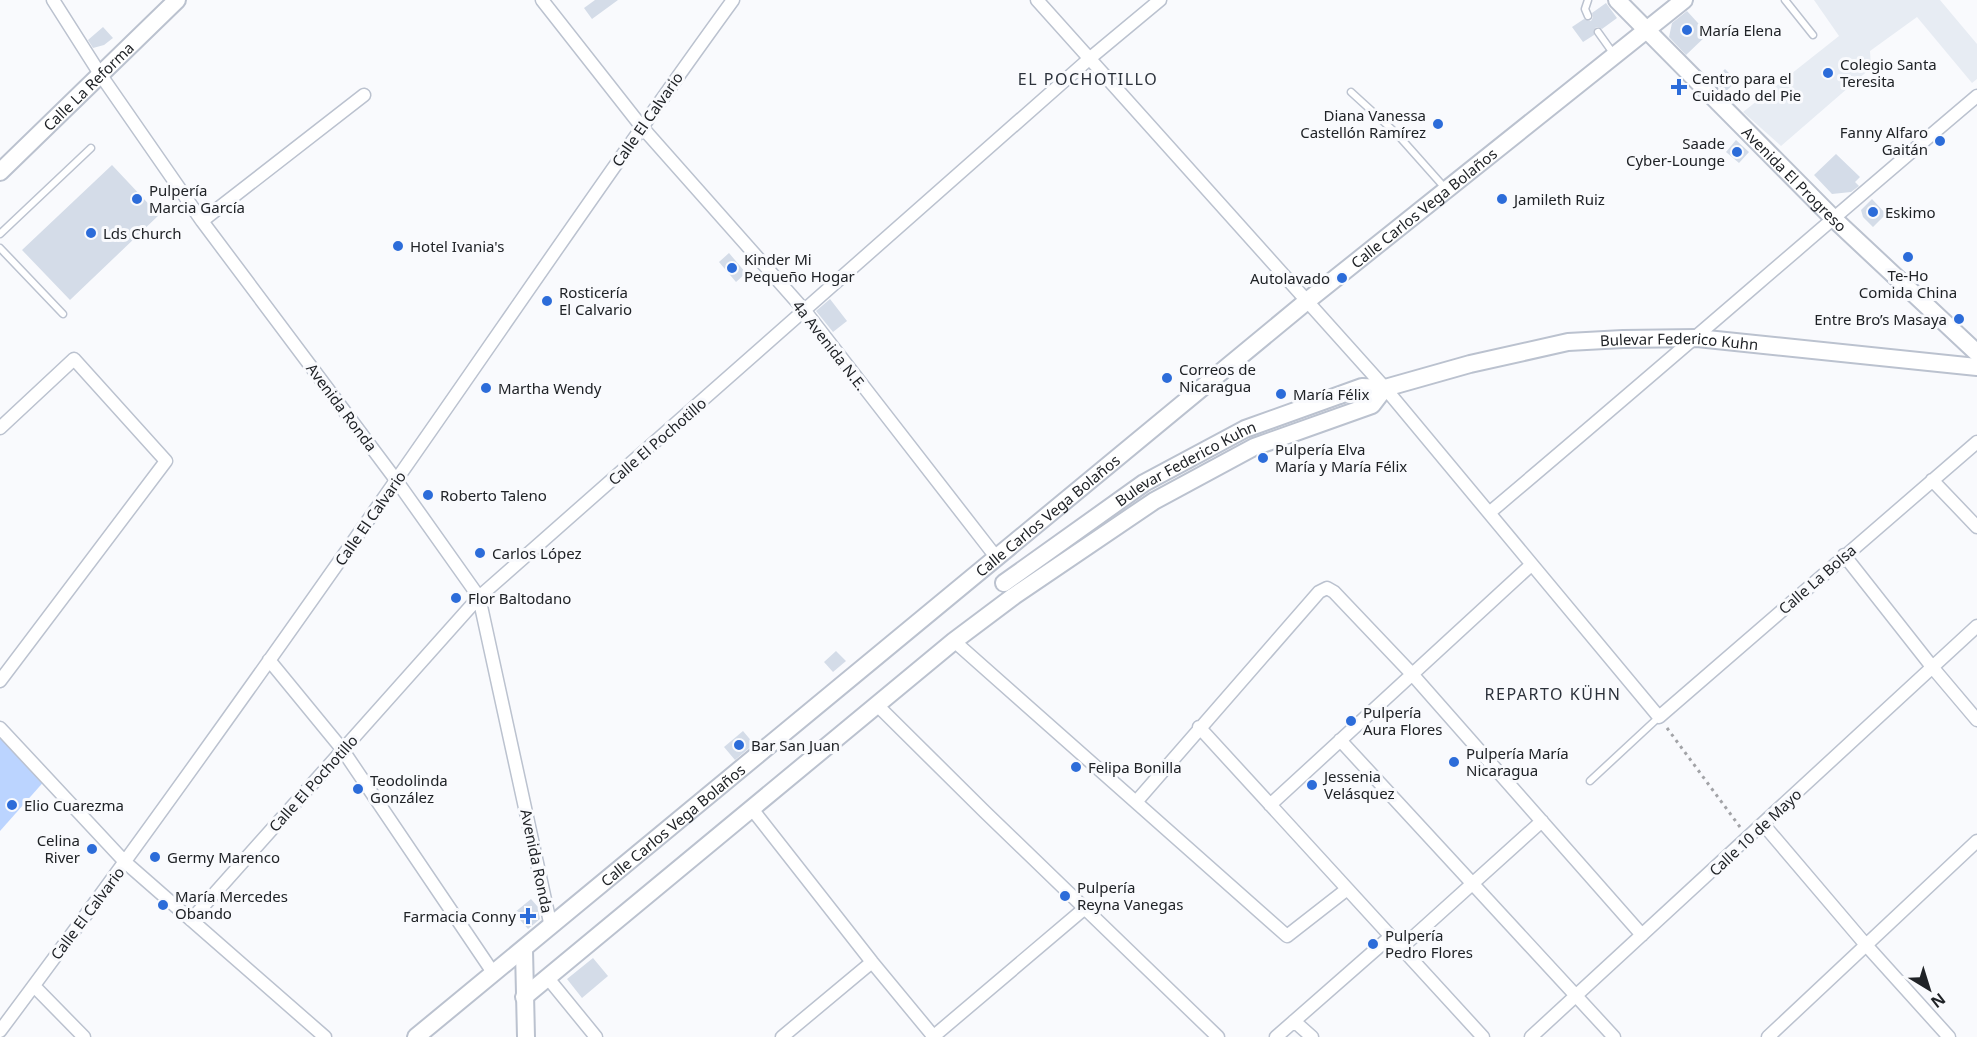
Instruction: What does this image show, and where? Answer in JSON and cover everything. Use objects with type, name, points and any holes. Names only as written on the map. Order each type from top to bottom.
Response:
[{"type":"street","name":"Avenida Ronda","points":[[53,0],[100,74],[202,221],[396,480],[479,597],[551,927]]},
{"type":"street","name":"Calle La Reforma","points":[[0,172],[177,0]]},
{"type":"street","name":"4a Avenida N.E.","points":[[542,0],[641,126],[805,311],[992,561]]},
{"type":"street","name":"Calle El Calvario","points":[[0,1031],[125,862],[269,660],[641,126],[733,0]]},
{"type":"street","points":[[1037,0],[1384,388],[1659,717]]},
{"type":"street","name":"Calle El Pochotillo","points":[[191,920],[479,597],[1089,59],[1160,0]]},
{"type":"street","name":"Avenida El Progreso","points":[[1617,0],[1833,218],[1977,352]]},
{"type":"street","name":"Calle Carlos Vega Bolaños","points":[[416,1037],[1307,301],[1684,0]]},
{"type":"street","points":[[202,221],[364,95]]},
{"type":"street","points":[[1489,513],[1697,338],[1833,218],[1977,96]]},
{"type":"street","name":"Bulevar Federico Kuhn","points":[[1009,590],[1144,483],[1245,429],[1362,387],[1384,388],[1470,364],[1568,342],[1697,338],[1977,367]]},
{"type":"street","points":[[0,428],[74,359],[166,461],[0,681]]},
{"type":"street","name":"Calle La Bolsa","points":[[1659,717],[1977,442]]},
{"type":"street","points":[[1932,480],[1977,526]]},
{"type":"street","points":[[1844,555],[1977,720]]},
{"type":"street","points":[[524,997],[954,641],[1009,590],[992,561]]},
{"type":"street","points":[[1270,805],[1531,565]]},
{"type":"street","points":[[1136,802],[1318,592],[1326,588],[1334,592],[1412,674],[1642,935]]},
{"type":"street","name":"Calle 10 de Mayo","points":[[1531,1037],[1977,626]]},
{"type":"street","points":[[954,641],[1287,936],[1346,890]]},
{"type":"street","points":[[269,660],[342,749],[494,974]]},
{"type":"street","points":[[877,705],[1218,1037]]},
{"type":"street","points":[[1199,727],[1483,1037]]},
{"type":"street","points":[[0,728],[125,862],[325,1037]]},
{"type":"street","points":[[1340,740],[1614,1037]]},
{"type":"street","points":[[752,809],[934,1037],[1084,908]]},
{"type":"street","points":[[1401,948],[1542,821]]},
{"type":"street","points":[[1763,824],[1948,1037]]},
{"type":"street","points":[[1768,1037],[1977,841]]},
{"type":"street","points":[[1276,1037],[1390,938]]},
{"type":"street","points":[[524,950],[526,1037]]},
{"type":"street","points":[[782,1037],[872,962]]},
{"type":"street","points":[[547,977],[596,1037]]},
{"type":"street","points":[[34,986],[84,1037]]},
{"type":"street","points":[[1294,1021],[1311,1037]]},
{"type":"lane","points":[[1588,0],[1585,9],[1588,16]]},
{"type":"lane","points":[[1785,0],[1813,35]]},
{"type":"lane","points":[[1598,32],[1614,55]]},
{"type":"lane","points":[[1351,92],[1397,135],[1446,190]]},
{"type":"lane","points":[[0,234],[91,148]]},
{"type":"lane","points":[[0,248],[63,314]]},
{"type":"lane","points":[[1590,781],[1659,717]]},
{"type":"path","points":[[1659,717],[1748,838]]},
{"type":"shaded area","name":"Colegio Santa Teresita","points":[[1814,0],[1940,0],[1977,44],[1977,79],[1972,83],[1917,17],[1870,51],[1871,68],[1781,146],[1743,112],[1839,36]]},
{"type":"shaded area","name":"Elio Cuarezma","points":[[0,727],[47,778],[0,831]]},
{"type":"building","points":[[595,0],[618,0],[592,19],[584,8]]},
{"type":"building","points":[[1606,3],[1617,18],[1602,29],[1595,28],[1594,35],[1583,42],[1572,27],[1584,19],[1591,21],[1592,13]]},
{"type":"building","name":"María Elena","points":[[1687,11],[1708,34],[1686,55],[1669,37],[1672,23]]},
{"type":"building","points":[[103,27],[113,38],[104,45],[93,48],[88,40]]},
{"type":"building","points":[[1725,69],[1737,81],[1725,92],[1713,81]]},
{"type":"building","name":"Saade Cyber-Lounge","points":[[1736,140],[1749,152],[1739,163],[1726,152]]},
{"type":"building","points":[[1836,154],[1860,177],[1855,182],[1859,186],[1851,192],[1832,194],[1814,175]]},
{"type":"building","name":"Lds Church","points":[[112,165],[159,215],[70,300],[22,250]]},
{"type":"building","name":"Eskimo","points":[[1872,199],[1886,214],[1873,227],[1863,217],[1861,210]]},
{"type":"building","name":"Kinder Mi Pequeño Hogar","points":[[729,253],[746,273],[736,282],[719,262]]},
{"type":"building","points":[[830,299],[847,321],[833,332],[816,311]]},
{"type":"building","points":[[836,651],[846,661],[833,672],[824,662]]},
{"type":"building","name":"Bar San Juan","points":[[743,731],[754,744],[735,760],[724,747]]},
{"type":"building","name":"Farmacia Conny","points":[[531,899],[538,907],[540,919],[528,929],[514,913]]},
{"type":"building","points":[[593,958],[608,976],[582,998],[567,979]]},
{"type":"place","name":"María Elena","points":[[1687,30]]},
{"type":"place","name":"Colegio Santa Teresita","points":[[1828,73]]},
{"type":"place","name":"Centro para el Cuidado del Pie","points":[[1679,87]]},
{"type":"place","name":"Diana Vanessa Castellón Ramírez","points":[[1438,124]]},
{"type":"place","name":"Fanny Alfaro Gaitán","points":[[1940,141]]},
{"type":"place","name":"Saade Cyber-Lounge","points":[[1737,152]]},
{"type":"place","name":"Pulpería Marcia García","points":[[137,199]]},
{"type":"place","name":"Jamileth Ruiz","points":[[1502,199]]},
{"type":"place","name":"Eskimo","points":[[1873,212]]},
{"type":"place","name":"Lds Church","points":[[91,233]]},
{"type":"place","name":"Hotel Ivania's","points":[[398,246]]},
{"type":"place","name":"Te-Ho Comida China","points":[[1908,257]]},
{"type":"place","name":"Kinder Mi Pequeño Hogar","points":[[732,268]]},
{"type":"place","name":"Autolavado","points":[[1342,278]]},
{"type":"place","name":"Rosticería El Calvario","points":[[547,301]]},
{"type":"place","name":"Entre Bro’s Masaya","points":[[1959,319]]},
{"type":"place","name":"Correos de Nicaragua","points":[[1167,378]]},
{"type":"place","name":"Martha Wendy","points":[[486,388]]},
{"type":"place","name":"María Félix","points":[[1281,394]]},
{"type":"place","name":"Pulpería Elva María y María Félix","points":[[1263,458]]},
{"type":"place","name":"Roberto Taleno","points":[[428,495]]},
{"type":"place","name":"Carlos López","points":[[480,553]]},
{"type":"place","name":"Flor Baltodano","points":[[456,598]]},
{"type":"place","name":"Pulpería Aura Flores","points":[[1351,721]]},
{"type":"place","name":"Bar San Juan","points":[[739,745]]},
{"type":"place","name":"Pulpería María Nicaragua","points":[[1454,762]]},
{"type":"place","name":"Felipa Bonilla","points":[[1076,767]]},
{"type":"place","name":"Jessenia Velásquez","points":[[1312,785]]},
{"type":"place","name":"Teodolinda González","points":[[358,789]]},
{"type":"place","name":"Elio Cuarezma","points":[[12,805]]},
{"type":"place","name":"Celina River","points":[[92,849]]},
{"type":"place","name":"Germy Marenco","points":[[155,857]]},
{"type":"place","name":"Pulpería Reyna Vanegas","points":[[1065,896]]},
{"type":"place","name":"María Mercedes Obando","points":[[163,905]]},
{"type":"place","name":"Farmacia Conny","points":[[528,916]]},
{"type":"place","name":"Pulpería Pedro Flores","points":[[1373,944]]},
{"type":"district","name":"EL POCHOTILLO","points":[[1088,79]]},
{"type":"district","name":"REPARTO KÜHN","points":[[1553,694]]}]
